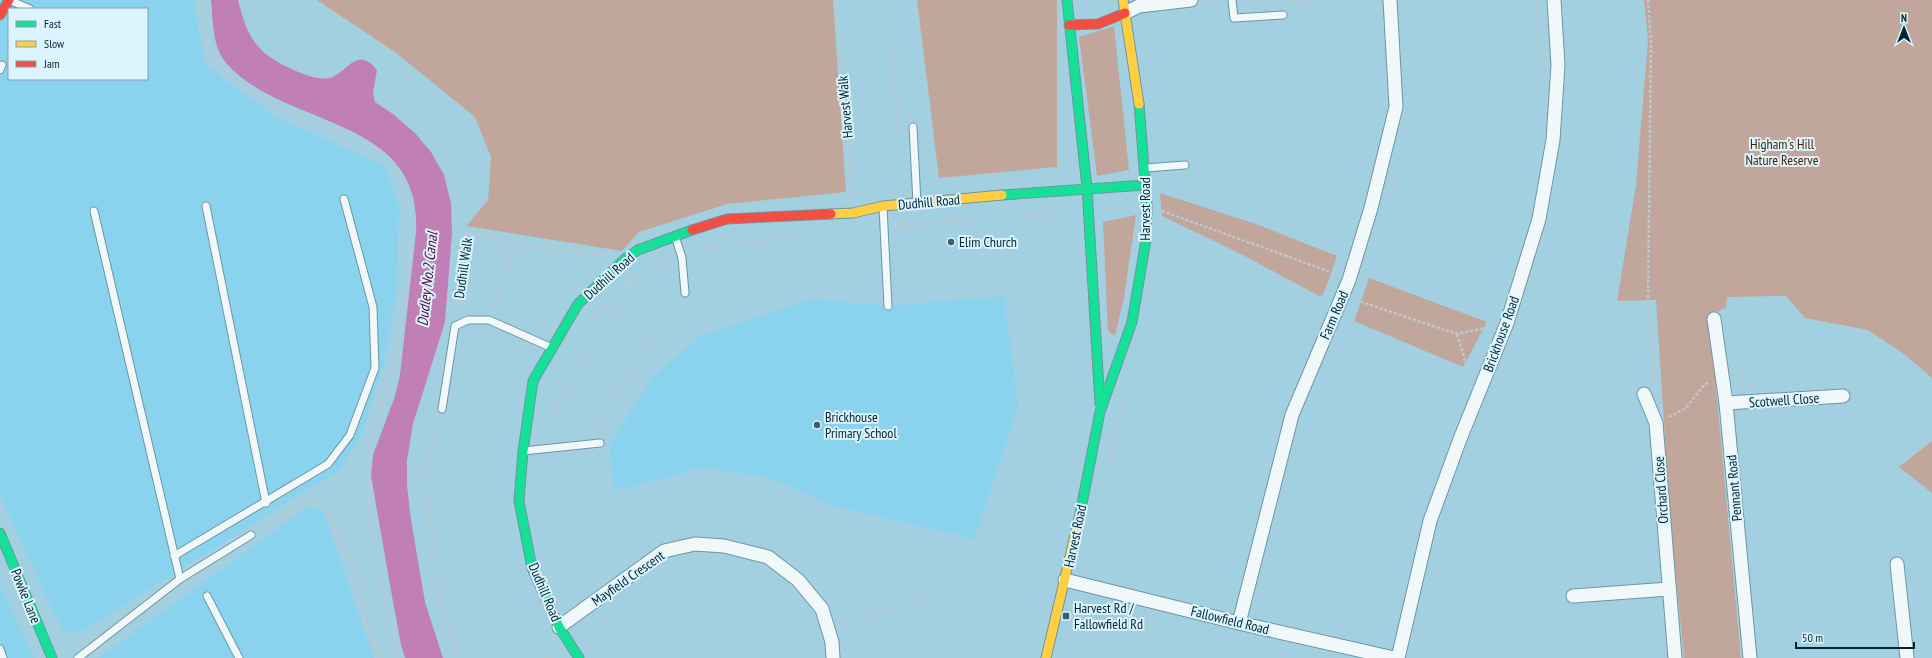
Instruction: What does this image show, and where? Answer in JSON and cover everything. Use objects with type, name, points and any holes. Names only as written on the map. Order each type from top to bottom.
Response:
[{"type":"street","points":[[0,15],[9,0]]},
{"type":"street","name":"Harvest Road","points":[[1067,0],[1087,188],[1100,412]]},
{"type":"street","points":[[1069,25],[1098,24],[1124,6],[1139,6],[1192,0]]},
{"type":"street","name":"Farm Road","points":[[1239,624],[1292,415],[1349,280],[1371,208],[1396,107],[1390,0]]},
{"type":"street","name":"Brickhouse Road","points":[[1398,658],[1430,521],[1476,399],[1507,324],[1539,219],[1553,140],[1558,65],[1554,0]]},
{"type":"street","name":"Harvest Road","points":[[1046,658],[1065,580],[1100,412],[1132,322],[1146,240],[1147,205],[1141,118],[1124,6]]},
{"type":"street","name":"Dudhill Road","points":[[579,658],[559,627],[532,568],[519,501],[523,450],[533,381],[578,304],[626,258],[638,250],[674,236],[727,220],[853,213],[883,206],[1087,188],[1146,185]]},
{"type":"street","name":"Pennant Road","points":[[1714,319],[1726,403],[1750,658]]},
{"type":"street","name":"Orchard Close","points":[[1644,394],[1656,423],[1668,589],[1675,658]]},
{"type":"street","name":"Scotwell Close","points":[[1726,403],[1773,402],[1843,396]]},
{"type":"street","name":"Powke Lane","points":[[0,533],[2,546],[52,658]]},
{"type":"street","name":"Mayfield Crescent","points":[[559,627],[664,551],[695,544],[724,546],[768,557],[798,580],[822,609],[832,642],[833,658]]},
{"type":"street","points":[[1897,564],[1907,658]]},
{"type":"street","name":"Fallowfield Road","points":[[1065,580],[1239,624],[1394,658]]},
{"type":"street","points":[[1573,596],[1668,589]]},
{"type":"lane","points":[[9,0],[28,8]]},
{"type":"lane","points":[[1232,0],[1234,18],[1283,15]]},
{"type":"lane","points":[[913,127],[917,204]]},
{"type":"lane","points":[[1145,168],[1185,165]]},
{"type":"lane","points":[[174,556],[266,503],[328,464],[350,435],[375,368],[373,307],[344,199]]},
{"type":"lane","points":[[206,206],[266,503]]},
{"type":"lane","points":[[883,206],[888,306]]},
{"type":"lane","points":[[94,211],[180,579]]},
{"type":"lane","points":[[674,236],[682,258],[685,293]]},
{"type":"lane","points":[[442,409],[455,326],[468,320],[489,320],[552,348]]},
{"type":"lane","points":[[523,450],[600,443]]},
{"type":"lane","points":[[78,658],[180,579],[251,535]]},
{"type":"lane","points":[[207,596],[239,658]]},
{"type":"lane","points":[[0,649],[2,658]]},
{"type":"path","points":[[200,0],[210,47],[218,62],[233,77],[272,103],[327,128],[364,140],[381,152],[396,168],[409,205],[411,242],[405,296],[389,378],[369,452],[368,480],[378,565],[399,658]]},
{"type":"path","name":"Harvest Walk","points":[[836,0],[853,213]]},
{"type":"path","points":[[895,0],[897,21],[890,37],[898,130],[913,127]]},
{"type":"path","points":[[1537,0],[1541,88]]},
{"type":"path","points":[[1644,394],[1654,378],[1648,300],[1651,40],[1648,0]]},
{"type":"path","points":[[855,230],[1147,205],[1349,280]]},
{"type":"path","name":"Dudhill Walk","points":[[455,326],[466,231],[513,244],[626,258]]},
{"type":"path","points":[[619,290],[624,284],[661,265],[708,247],[840,232]]},
{"type":"path","points":[[489,320],[513,244]]},
{"type":"path","points":[[1331,281],[1339,260]]},
{"type":"path","points":[[543,427],[633,280]]},
{"type":"path","points":[[1343,293],[1357,301],[1457,334],[1507,324]]},
{"type":"path","points":[[588,322],[614,295]]},
{"type":"path","points":[[1488,334],[1493,320]]},
{"type":"path","points":[[589,444],[611,400],[661,324]]},
{"type":"path","points":[[1457,334],[1476,399]]},
{"type":"path","points":[[1721,360],[1773,402],[1731,457]]},
{"type":"path","points":[[1467,381],[1472,367]]},
{"type":"path","points":[[1656,423],[1686,408],[1704,384]]},
{"type":"path","points":[[442,409],[425,479],[440,600],[458,658]]},
{"type":"path","points":[[251,535],[284,514],[307,502],[318,501],[326,507],[351,560],[362,592],[364,622],[380,658]]},
{"type":"path","points":[[828,628],[935,593]]},
{"type":"shaded area","points":[[0,0],[193,0],[205,65],[276,117],[384,166],[399,207],[397,288],[384,363],[361,436],[339,470],[81,632],[62,630],[0,495]]},
{"type":"shaded area","name":"Brickhouse Primary School","points":[[1004,296],[1018,406],[975,539],[831,505],[768,477],[702,468],[614,491],[609,445],[654,376],[700,336],[813,299],[888,306]]},
{"type":"shaded area","points":[[309,506],[323,511],[374,658],[99,658]]},
{"type":"shaded area","points":[[0,586],[34,658],[0,658]]},
{"type":"green space","points":[[317,0],[833,0],[846,192],[727,204],[639,232],[622,251],[466,226],[488,200],[491,157],[475,117],[395,52]]},
{"type":"green space","points":[[917,0],[1057,0],[1057,167],[939,178]]},
{"type":"green space","name":"Higham's Hill Nature Reserve","points":[[1644,0],[1932,0],[1932,378],[1904,354],[1868,330],[1805,318],[1786,296],[1727,297],[1726,308],[1713,314],[1710,323],[1741,658],[1684,658],[1670,516],[1656,300],[1617,301],[1636,185],[1648,41]]},
{"type":"green space","points":[[1114,26],[1129,170],[1097,176],[1079,37]]},
{"type":"green space","points":[[1160,193],[1256,224],[1337,256],[1323,295],[1319,296],[1241,254],[1162,216]]},
{"type":"green space","points":[[1136,215],[1124,298],[1115,336],[1108,331],[1103,222]]},
{"type":"green space","points":[[1369,278],[1487,322],[1463,367],[1354,321]]},
{"type":"green space","points":[[1932,441],[1932,493],[1899,467]]},
{"type":"water","name":"Dudley No.2 Canal","points":[[211,0],[238,0],[246,26],[256,44],[272,59],[300,73],[316,78],[329,78],[335,76],[357,60],[363,60],[370,63],[377,70],[373,93],[375,102],[393,114],[415,133],[431,152],[444,175],[451,203],[452,233],[445,322],[413,424],[407,460],[407,485],[411,520],[425,602],[443,658],[405,658],[401,645],[371,476],[373,455],[395,396],[400,375],[416,232],[412,194],[398,166],[375,145],[346,128],[282,101],[252,85],[227,64],[218,50],[214,34]]},
{"type":"traffic: fast","points":[[1067,0],[1087,188],[1100,404]]},
{"type":"traffic: fast","points":[[1080,514],[1100,412],[1132,322],[1146,240],[1147,205],[1139,104]]},
{"type":"traffic: fast","points":[[1002,195],[1146,185]]},
{"type":"traffic: fast","points":[[579,658],[559,627],[532,568],[519,501],[523,451],[533,381],[578,304],[626,258],[638,250],[692,230]]},
{"type":"traffic: fast","points":[[0,533],[52,658]]},
{"type":"traffic: slow","points":[[1123,0],[1139,104]]},
{"type":"traffic: slow","points":[[831,214],[853,213],[883,206],[1002,195]]},
{"type":"traffic: slow","points":[[1046,658],[1080,514]]},
{"type":"traffic: jam","points":[[0,15],[9,0]]},
{"type":"traffic: jam","points":[[1069,25],[1098,24],[1125,13]]},
{"type":"traffic: jam","points":[[692,230],[727,219],[831,214]]},
{"type":"place","name":"Elim Church","points":[[951,242]]},
{"type":"place","name":"Brickhouse Primary School","points":[[817,425]]},
{"type":"place","name":"Harvest Rd / Fallowfield Rd","points":[[1066,616]]}]
